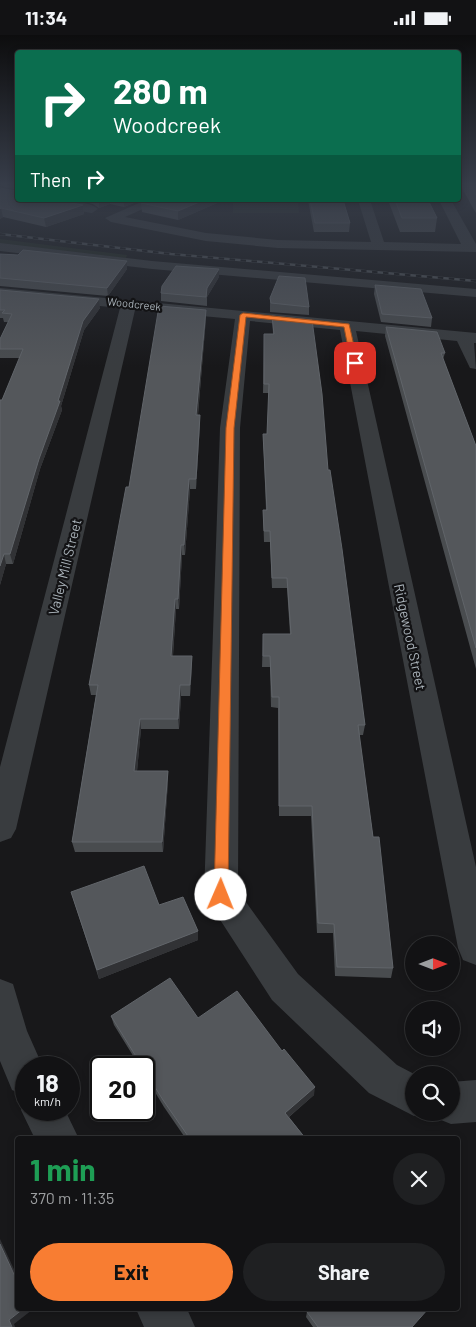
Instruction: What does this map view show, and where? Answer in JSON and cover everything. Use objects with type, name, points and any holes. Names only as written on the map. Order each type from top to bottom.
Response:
[{"type":"street","points":[[336,246],[473,248]]},
{"type":"street","points":[[0,247],[168,267],[476,293]]},
{"type":"street","points":[[134,304],[153,286],[168,267]]},
{"type":"street","name":"Woodcreek","points":[[0,292],[470,337]]},
{"type":"street","name":"Valley Mill Street","points":[[0,829],[134,304]]},
{"type":"street","points":[[243,315],[230,428],[221,895],[285,987],[383,1079],[405,1091]]},
{"type":"street","name":"Ridgewood Street","points":[[347,325],[476,948]]},
{"type":"street","points":[[470,337],[476,364]]},
{"type":"street","points":[[0,997],[8,1032],[18,1056]]},
{"type":"street","points":[[460,1102],[476,1101]]},
{"type":"street","points":[[48,1121],[56,1136]]},
{"type":"street","points":[[161,1311],[171,1327]]},
{"type":"shaded area","points":[[21,246],[58,246],[127,255],[126,258]]},
{"type":"building","points":[[23,250],[127,261],[107,288],[0,278],[0,254],[18,255]]},
{"type":"building","points":[[176,266],[219,269],[207,288],[206,297],[161,293],[162,286]]},
{"type":"building","points":[[279,276],[305,278],[309,307],[271,303],[270,298]]},
{"type":"building","points":[[375,285],[421,289],[432,318],[382,314]]},
{"type":"building","points":[[0,290],[99,299],[83,321],[58,401],[60,401],[39,459],[10,554],[4,554],[0,566],[0,400],[2,400],[23,349],[0,349],[0,339],[12,314],[2,313],[5,310],[0,310]]},
{"type":"building","points":[[159,306],[206,310],[196,415],[200,415],[196,479],[189,479],[184,545],[181,545],[178,599],[175,599],[171,656],[192,656],[190,685],[180,685],[178,719],[140,719],[134,771],[168,771],[162,842],[72,842],[98,685],[89,685],[126,487],[129,487]]},
{"type":"building","points":[[272,316],[312,320],[322,394],[328,470],[330,470],[342,549],[365,725],[358,725],[373,837],[379,837],[393,968],[337,967],[334,924],[318,923],[312,806],[279,806],[279,697],[272,697],[270,656],[263,656],[263,634],[291,634],[287,578],[272,578],[270,531],[264,531],[263,510],[267,510],[263,434],[267,434],[269,384],[264,384],[264,334],[274,334]]},
{"type":"building","points":[[386,327],[437,332],[445,353],[441,353],[476,446],[476,648]]},
{"type":"building","points":[[144,866],[159,905],[183,897],[198,931],[97,970],[71,892]]},
{"type":"building","points":[[170,978],[198,1018],[237,991],[282,1051],[284,1049],[315,1087],[285,1113],[304,1136],[188,1136],[155,1087],[155,1056],[136,1056],[111,1016]]},
{"type":"building","points":[[0,1244],[15,1276],[15,1311],[20,1311],[9,1320],[12,1327],[0,1327]]},
{"type":"building","points":[[426,1311],[412,1327],[318,1327],[307,1312]]},
{"type":"railway","points":[[105,246],[171,254],[476,281]]},
{"type":"route","points":[[221,895],[230,428],[243,315],[347,325],[355,363]]}]
